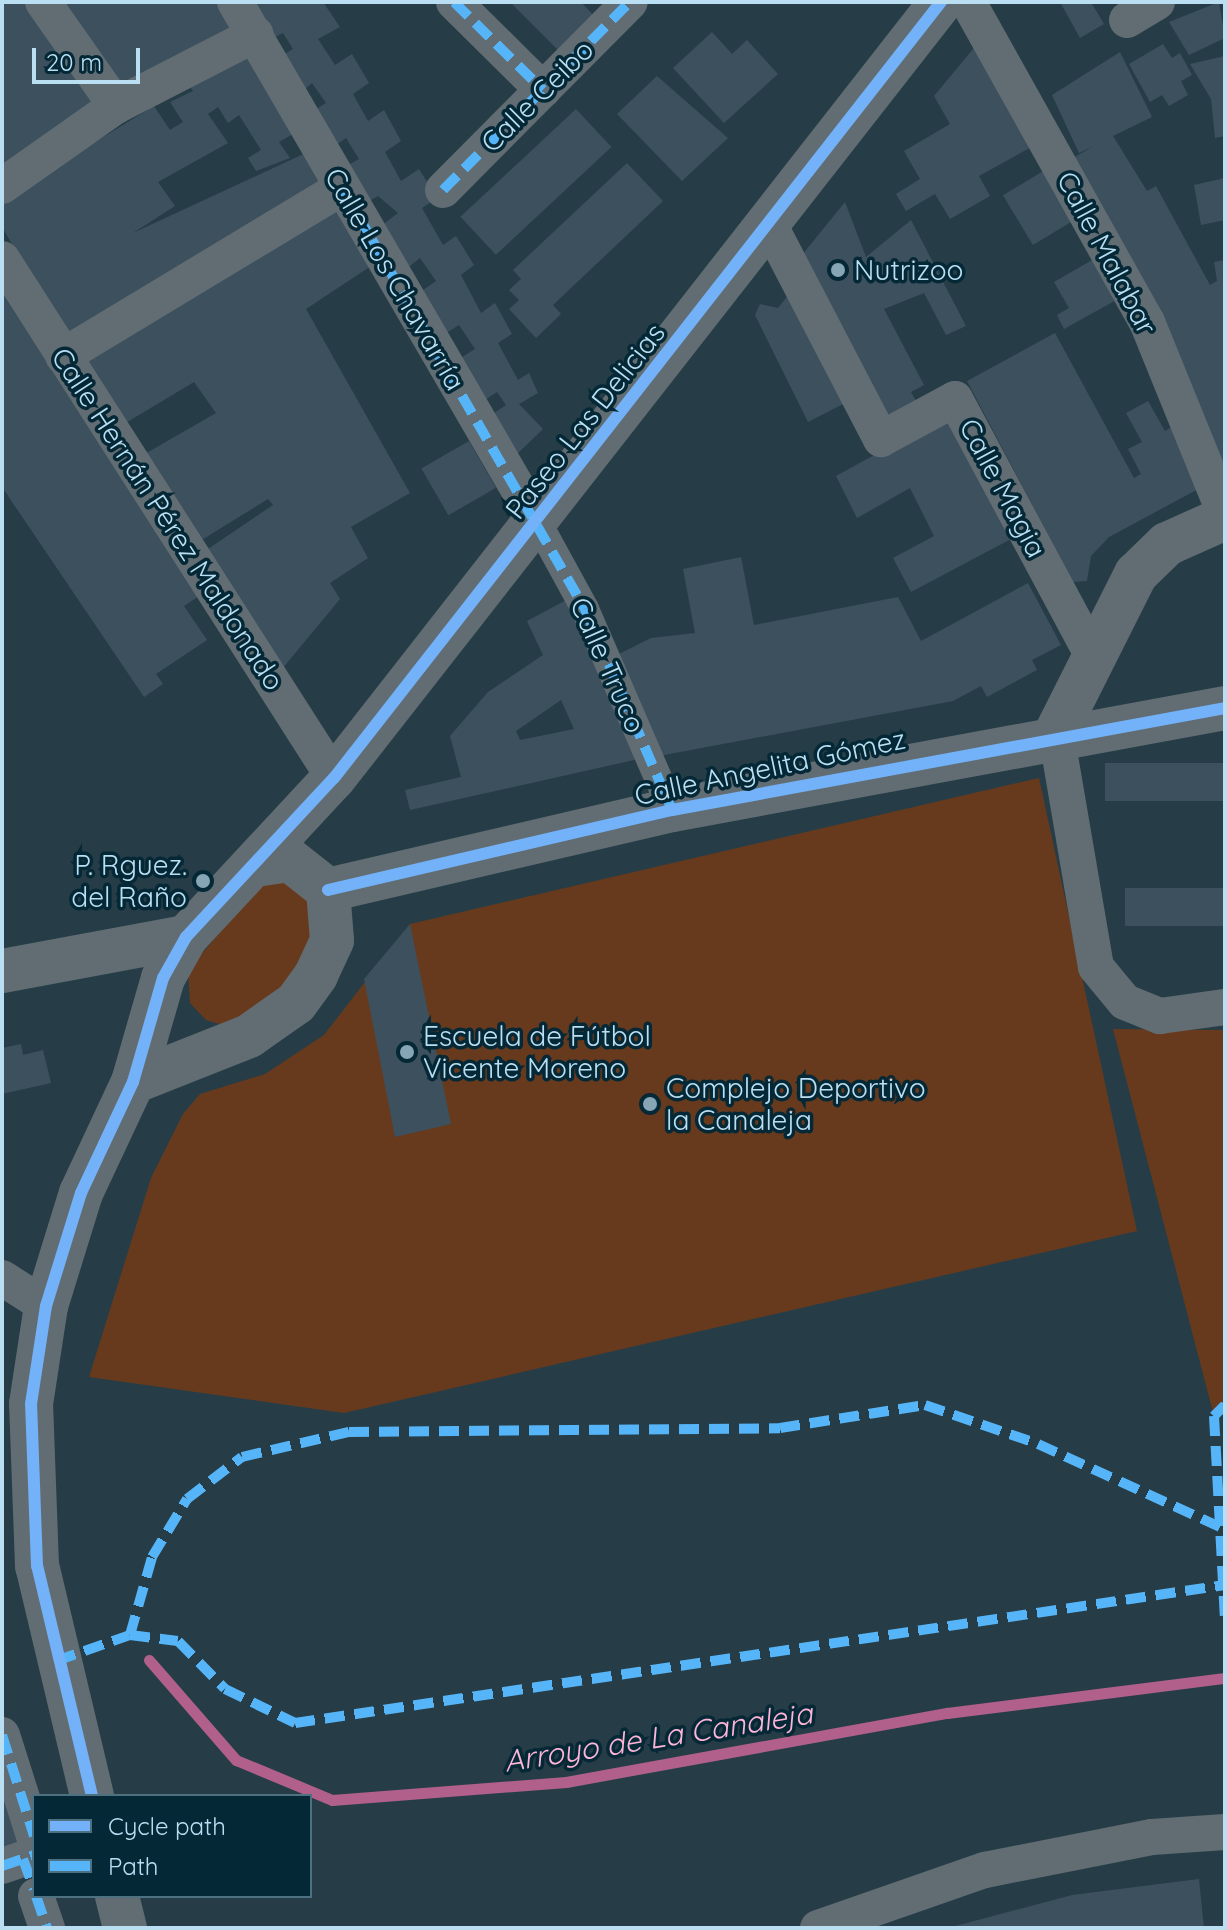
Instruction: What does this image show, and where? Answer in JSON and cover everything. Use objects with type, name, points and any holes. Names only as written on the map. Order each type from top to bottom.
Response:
[{"type":"street","points":[[43,2],[116,106]]},
{"type":"street","name":"Calle Los Chavarría","points":[[235,2],[538,523]]},
{"type":"street","points":[[454,2],[543,90]]},
{"type":"street","name":"Calle Ceibo","points":[[443,190],[630,2]]},
{"type":"street","name":"Paseo Las Delicias","points":[[260,864],[334,778],[538,523],[941,2]]},
{"type":"street","name":"Calle Malabar","points":[[968,2],[1147,322],[1225,516]]},
{"type":"street","points":[[2,186],[116,106],[256,34]]},
{"type":"street","points":[[63,356],[342,188]]},
{"type":"street","name":"Calle Magia","points":[[768,222],[881,439],[955,399],[1093,656]]},
{"type":"street","name":"Calle Hernán Pérez Maldonado","points":[[2,259],[334,778]]},
{"type":"street","points":[[1225,516],[1167,544],[1136,574],[1056,733],[1096,967],[1125,1002],[1160,1016],[1225,1007]]},
{"type":"street","name":"Calle Truco","points":[[538,523],[585,609],[672,810]]},
{"type":"street","name":"Calle Angelita Gómez","points":[[320,881],[385,882],[672,810],[1056,733],[1225,708]]},
{"type":"street","name":"Paseo Las Delicias","points":[[320,881],[334,778]]},
{"type":"street","points":[[92,1794],[37,1566],[31,1404],[46,1306],[81,1193],[133,1082],[163,978],[186,937],[260,864],[290,860],[320,881],[332,940]]},
{"type":"street","points":[[133,1082],[216,1046],[249,1036],[296,1003],[332,940],[385,882]]},
{"type":"street","points":[[2,971],[186,937]]},
{"type":"street","points":[[163,978],[164,1012],[176,1032],[216,1046]]},
{"type":"street","points":[[2,1278],[46,1306]]},
{"type":"street","points":[[2,1735],[25,1861]]},
{"type":"street","points":[[818,1928],[985,1870],[1096,1846],[1225,1832]]},
{"type":"street","points":[[37,1898],[47,1928]]},
{"type":"street","points":[[118,1898],[125,1928]]},
{"type":"shaded area","name":"Complejo Deportivo la Canaleja","points":[[1039,778],[1137,1231],[344,1413],[89,1377],[151,1178],[183,1114],[200,1094],[265,1074],[324,1035],[410,924]]},
{"type":"shaded area","points":[[287,878],[308,900],[316,931],[304,966],[268,1001],[226,1026],[206,1020],[190,1003],[188,970],[261,884]]},
{"type":"shaded area","points":[[1113,1029],[1225,1030],[1225,1415],[1214,1416]]},
{"type":"building","points":[[2,2],[28,2],[98,101],[2,169]]},
{"type":"building","points":[[60,2],[220,2],[237,28],[121,91]]},
{"type":"building","points":[[252,2],[323,2],[340,27],[318,39],[335,65],[352,54],[369,83],[353,94],[368,121],[384,110],[401,141],[385,152],[401,181],[419,169],[437,198],[422,208],[443,245],[456,236],[474,265],[461,275],[481,313],[495,303],[512,334],[498,343],[518,380],[529,373],[538,393],[519,404],[543,429],[512,459],[488,417],[506,405],[497,392],[480,403],[456,361],[475,349],[459,325],[443,335],[419,293],[436,281],[420,258],[406,269],[382,225],[398,213],[378,196],[369,201],[348,165],[359,159],[346,138],[336,145],[315,110],[326,103],[312,83],[304,90],[283,55],[293,49],[283,33],[275,37]]},
{"type":"building","points":[[510,2],[581,2],[594,16],[559,51]]},
{"type":"building","points":[[1060,2],[1091,2],[1104,24],[1080,38]]},
{"type":"building","points":[[1219,2],[1225,38],[1189,55],[1169,22]]},
{"type":"building","points":[[712,32],[732,54],[747,40],[778,74],[724,123],[673,68]]},
{"type":"building","points":[[978,43],[1035,145],[979,176],[990,196],[950,219],[935,194],[906,211],[896,194],[920,179],[904,151],[950,124],[934,96]]},
{"type":"building","points":[[1163,44],[1172,58],[1180,53],[1192,75],[1181,81],[1188,95],[1169,106],[1162,95],[1150,102],[1129,64]]},
{"type":"building","points":[[1120,52],[1152,117],[1113,136],[1147,191],[1156,186],[1210,285],[1217,281],[1214,262],[1225,260],[1225,470],[1071,159],[1094,146],[1079,153],[1052,95]]},
{"type":"building","points":[[251,55],[300,130],[279,142],[290,158],[256,171],[248,158],[261,150],[239,115],[228,123],[218,107],[208,114],[228,143],[158,182],[175,206],[133,233],[310,151],[331,186],[71,343],[2,227],[2,199],[154,106],[170,130],[183,122],[170,102],[193,91],[188,84]]},
{"type":"building","points":[[1225,56],[1225,136],[1215,138],[1211,99],[1190,64]]},
{"type":"building","points":[[657,76],[728,138],[682,181],[617,114]]},
{"type":"building","points":[[576,109],[611,147],[496,255],[460,217]]},
{"type":"building","points":[[627,163],[663,201],[553,305],[561,314],[536,338],[509,309],[519,300],[509,290],[521,279],[513,270]]},
{"type":"building","points":[[1045,170],[1075,220],[1033,245],[1003,195]]},
{"type":"building","points":[[1225,178],[1225,220],[1201,225],[1194,185]]},
{"type":"building","points":[[845,202],[866,257],[911,220],[966,326],[946,335],[924,293],[884,309],[924,385],[911,392],[920,408],[887,425],[798,260]]},
{"type":"building","points":[[340,203],[374,264],[306,309],[410,493],[351,527],[368,558],[330,583],[340,599],[282,669],[205,551],[273,505],[268,499],[200,541],[143,455],[216,413],[194,382],[124,424],[83,361]]},
{"type":"building","points":[[1094,259],[1118,299],[1064,329],[1057,315],[1069,308],[1054,282]]},
{"type":"building","points":[[2,293],[199,596],[184,606],[207,640],[156,674],[163,684],[144,697],[2,487]]},
{"type":"building","points":[[790,293],[851,400],[808,422],[755,315],[760,304],[778,308]]},
{"type":"building","points":[[1055,333],[1134,478],[1141,474],[1128,449],[1142,442],[1126,413],[1148,401],[1165,431],[1176,424],[1202,487],[1109,537],[1091,556],[1087,581],[1073,582],[967,381]]},
{"type":"building","points":[[947,415],[1011,539],[911,592],[893,558],[934,536],[910,488],[857,518],[836,476]]},
{"type":"building","points":[[469,441],[496,488],[448,515],[421,469]]},
{"type":"building","points":[[741,557],[754,625],[898,597],[921,641],[1028,583],[1061,645],[1032,660],[1037,670],[987,697],[981,686],[953,701],[659,756],[611,658],[651,638],[695,633],[683,569]]},
{"type":"building","points":[[570,598],[643,758],[410,810],[405,790],[461,777],[450,736],[488,692],[543,655],[527,621]],"holes":[[[561,700],[574,729],[520,740],[516,731]]]},
{"type":"building","points":[[1105,763],[1225,763],[1225,801],[1105,801]]},
{"type":"building","points":[[1125,888],[1225,888],[1225,926],[1125,926]]},
{"type":"building","name":"Escuela de Fútbol Vicente Moreno","points":[[410,924],[451,1124],[395,1137],[364,979]]},
{"type":"building","points":[[21,1044],[23,1055],[43,1050],[51,1083],[2,1094],[2,1048]]},
{"type":"building","points":[[2,1782],[22,1843],[2,1850]]},
{"type":"building","points":[[1199,1879],[1204,1928],[948,1928],[1072,1895]]},
{"type":"waterway","name":"Arroyo de La Canaleja","points":[[149,1660],[236,1760],[332,1800],[566,1782],[947,1713],[1225,1678]]},
{"type":"marked path","points":[[454,2],[543,90]]},
{"type":"marked path","points":[[443,190],[630,2]]},
{"type":"marked path","points":[[342,188],[585,609],[672,810]]},
{"type":"marked path","points":[[130,1635],[152,1557],[187,1499],[242,1457],[349,1432],[780,1428],[925,1405],[1038,1444],[1220,1527]]},
{"type":"marked path","points":[[1225,1405],[1214,1416],[1225,1616]]},
{"type":"marked path","points":[[56,1661],[130,1635],[178,1641],[225,1689],[295,1723],[1225,1585]]},
{"type":"marked path","points":[[2,1735],[32,1830]]},
{"type":"marked path","points":[[2,1866],[32,1856]]},
{"type":"marked path","points":[[23,1859],[32,1884]]},
{"type":"marked path","points":[[37,1898],[47,1928]]},
{"type":"cycle path","points":[[92,1794],[37,1566],[31,1404],[46,1306],[81,1193],[133,1082],[163,978],[186,937],[334,778],[941,2]]},
{"type":"cycle path","points":[[328,890],[672,810],[1225,708]]},
{"type":"place","name":"Nutrizoo","points":[[838,270]]},
{"type":"place","name":"P. Rguez. del Raño","points":[[203,881]]},
{"type":"place","name":"Escuela de Fútbol Vicente Moreno","points":[[407,1052]]},
{"type":"place","name":"Complejo Deportivo la Canaleja","points":[[650,1104]]}]
